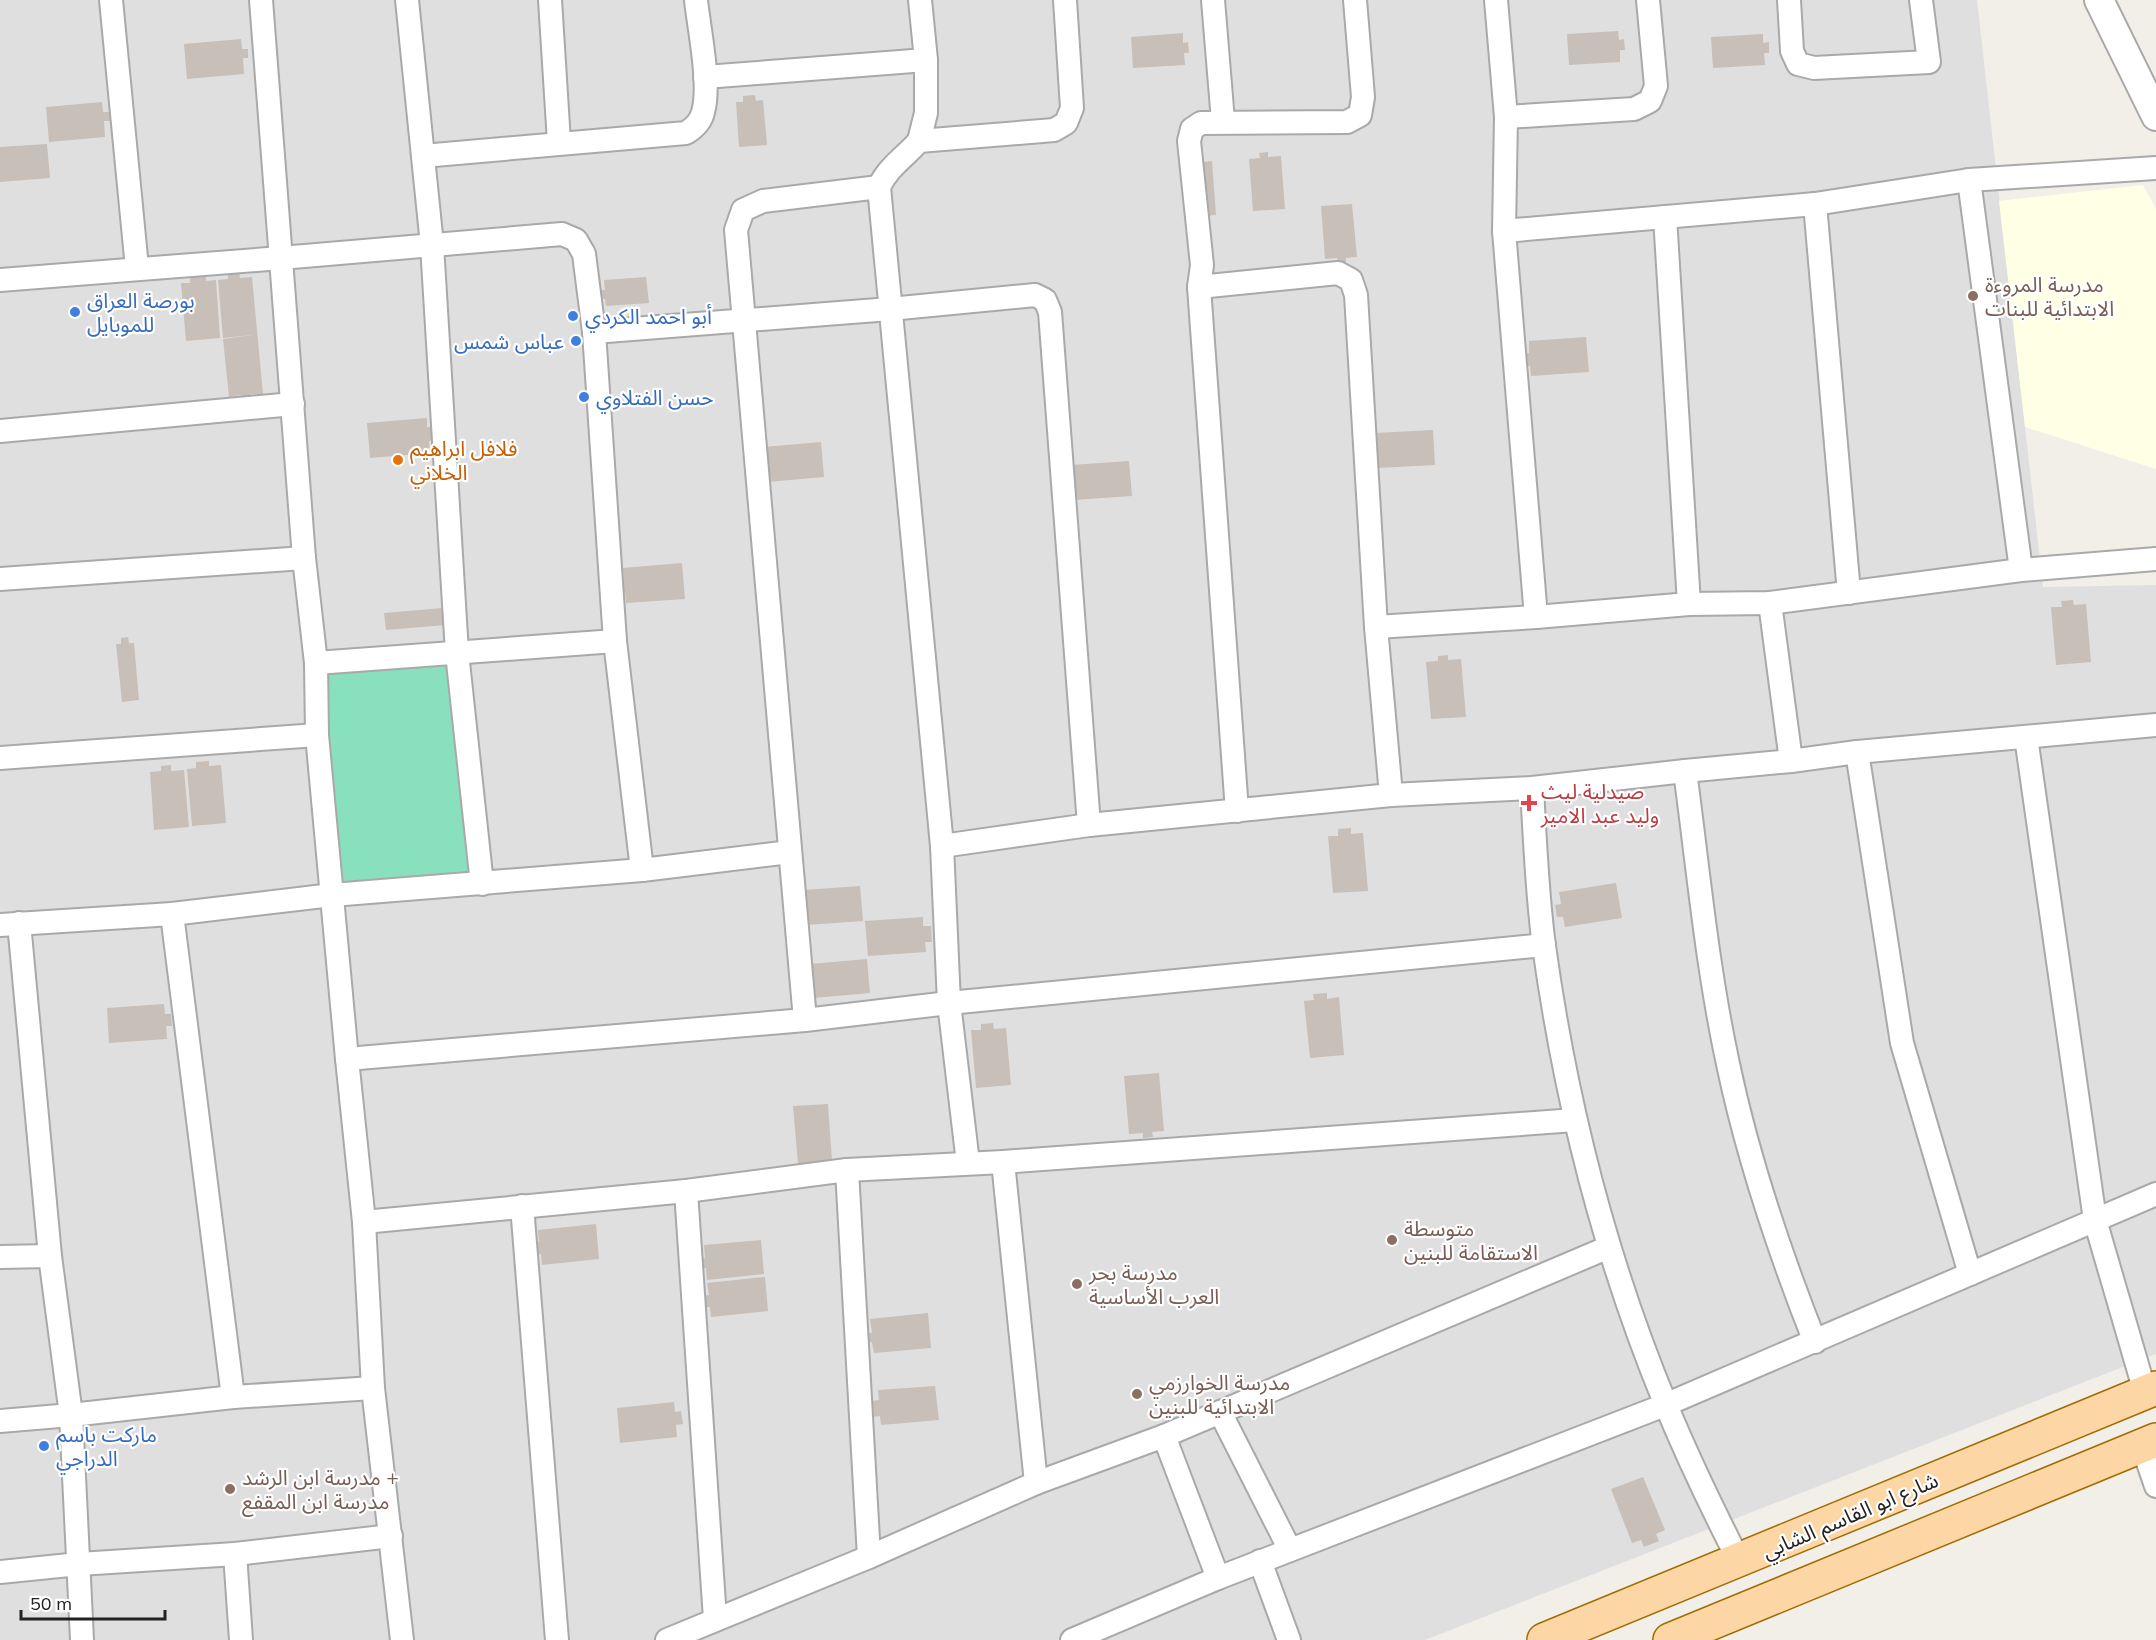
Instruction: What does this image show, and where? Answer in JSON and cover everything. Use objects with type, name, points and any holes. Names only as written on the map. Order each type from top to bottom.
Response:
[{"type":"main road","name":"شارع ابو القاسم الشابي","points":[[1544,1640],[2150,1390]]},
{"type":"main road","points":[[1670,1640],[2149,1443]]},
{"type":"street","points":[[111,0],[137,268]]},
{"type":"street","points":[[261,0],[304,558],[316,663],[317,735],[346,1059],[364,1221],[373,1388],[402,1640]]},
{"type":"street","points":[[407,0],[432,245],[457,653],[482,884]]},
{"type":"street","points":[[550,0],[559,142]]},
{"type":"street","points":[[423,156],[559,142],[686,133],[696,127],[704,112],[705,77],[696,0]]},
{"type":"street","points":[[920,0],[926,60],[926,112],[920,141],[891,167],[879,187],[942,846],[949,1003],[968,1163]]},
{"type":"street","points":[[920,141],[1054,130],[1066,123],[1072,108],[1065,0]]},
{"type":"street","points":[[1213,0],[1222,121]]},
{"type":"street","points":[[1238,811],[1199,287],[1202,265],[1188,141],[1192,129],[1201,123],[1222,121],[1347,122],[1360,115],[1363,97],[1355,0]]},
{"type":"street","points":[[1496,0],[1506,117],[1504,231],[1536,617]]},
{"type":"street","points":[[1506,117],[1634,109],[1650,101],[1656,86],[1648,0]]},
{"type":"street","points":[[1789,0],[1792,51],[1798,63],[1814,68],[1929,62],[1921,0]]},
{"type":"street","points":[[2099,0],[2156,116]]},
{"type":"street","points":[[705,77],[926,60]]},
{"type":"street","points":[[1504,231],[1815,204],[1969,180],[2156,168]]},
{"type":"street","points":[[1969,180],[2021,570]]},
{"type":"street","points":[[805,1020],[736,230],[743,210],[763,201],[879,187]]},
{"type":"street","points":[[1815,204],[1849,593]]},
{"type":"street","points":[[1665,217],[1689,603]]},
{"type":"street","points":[[0,280],[562,234],[576,240],[584,254],[594,332],[615,641],[642,870]]},
{"type":"street","points":[[1199,287],[1338,273],[1351,280],[1356,295],[1376,627],[1392,795]]},
{"type":"street","points":[[594,332],[890,309],[1035,295],[1046,300],[1052,336],[1089,825]]},
{"type":"street","points":[[0,431],[293,404]]},
{"type":"street","points":[[0,579],[304,558]]},
{"type":"street","points":[[1376,627],[1536,617],[1689,603],[1770,603],[2021,570],[2156,559]]},
{"type":"street","points":[[1770,603],[1791,761]]},
{"type":"street","points":[[316,663],[615,641]]},
{"type":"street","points":[[942,846],[1089,825],[1392,795],[1532,788],[1857,752],[2156,725]]},
{"type":"street","points":[[0,758],[317,735]]},
{"type":"street","points":[[2026,737],[2095,1220],[2150,1390]]},
{"type":"street","points":[[1857,752],[1902,1043],[1970,1274]]},
{"type":"street","points":[[1685,771],[1714,993],[1728,1064],[1765,1205],[1788,1274],[1815,1342]]},
{"type":"street","points":[[1532,788],[1536,867],[1544,945],[1557,1033],[1575,1120],[1609,1247],[1635,1326],[1665,1405],[1700,1484],[1739,1561]]},
{"type":"street","points":[[82,1640],[71,1415],[10,924],[172,914],[332,895],[642,870],[790,852]]},
{"type":"street","points":[[172,914],[233,1397]]},
{"type":"street","points":[[346,1059],[805,1020],[949,1003],[1544,945]]},
{"type":"street","points":[[364,1221],[686,1191],[847,1170],[1003,1162],[1575,1120]]},
{"type":"street","points":[[1003,1162],[1036,1483]]},
{"type":"street","points":[[847,1170],[869,1557]]},
{"type":"street","points":[[686,1191],[715,1619]]},
{"type":"street","points":[[1072,1640],[1218,1578],[1665,1405],[2156,1194]]},
{"type":"street","points":[[522,1206],[558,1640]]},
{"type":"street","points":[[667,1640],[869,1557],[1036,1483],[1164,1436],[1609,1247]]},
{"type":"street","points":[[0,1257],[50,1256]]},
{"type":"street","points":[[0,1421],[233,1397],[373,1388]]},
{"type":"street","points":[[1220,1412],[1290,1550]]},
{"type":"street","points":[[1164,1436],[1218,1578]]},
{"type":"street","points":[[2149,1443],[2156,1486]]},
{"type":"street","points":[[0,1572],[79,1564],[235,1554],[391,1536]]},
{"type":"street","points":[[235,1554],[241,1640]]},
{"type":"street","points":[[1260,1562],[1289,1640]]},
{"type":"shaded area","points":[[0,0],[1977,0],[2043,587],[2156,585],[2156,1354],[1425,1640],[0,1640]]},
{"type":"shaded area","points":[[2143,185],[2156,209],[2156,469],[2025,427],[1999,201]]},
{"type":"green space","points":[[457,653],[482,884],[332,895],[316,663]]},
{"type":"building","points":[[1618,31],[1619,40],[1624,39],[1625,50],[1620,50],[1620,62],[1569,65],[1567,34]]},
{"type":"building","points":[[1183,33],[1183,43],[1188,42],[1189,53],[1184,53],[1185,65],[1133,68],[1131,37]]},
{"type":"building","points":[[1763,34],[1763,43],[1769,42],[1769,53],[1764,53],[1765,65],[1713,68],[1711,37]]},
{"type":"building","points":[[241,39],[242,49],[248,49],[248,58],[243,58],[244,74],[187,79],[184,44]]},
{"type":"building","points":[[755,95],[756,101],[763,100],[767,145],[739,147],[736,102],[743,102],[743,96]]},
{"type":"building","points":[[102,102],[103,112],[109,112],[110,121],[104,121],[105,137],[49,142],[46,107]]},
{"type":"building","points":[[47,144],[50,178],[0,182],[0,147]]},
{"type":"building","points":[[1268,152],[1268,157],[1281,156],[1285,209],[1253,211],[1249,159],[1260,158],[1259,153]]},
{"type":"building","points":[[1203,155],[1204,162],[1212,161],[1216,215],[1185,217],[1181,164],[1189,156]]},
{"type":"building","points":[[1352,204],[1357,257],[1346,258],[1346,262],[1338,263],[1337,258],[1325,259],[1321,206]]},
{"type":"building","points":[[239,272],[240,278],[252,277],[263,394],[251,394],[251,400],[242,401],[241,395],[229,397],[223,339],[252,335],[223,338],[218,280],[228,279],[228,273]]},
{"type":"building","points":[[206,274],[206,281],[216,280],[220,338],[186,341],[181,283],[190,283],[190,275]]},
{"type":"building","points":[[646,277],[649,303],[606,306],[605,299],[601,299],[600,290],[605,290],[604,280]]},
{"type":"building","points":[[1586,337],[1589,372],[1531,376],[1530,366],[1524,366],[1524,354],[1529,353],[1529,341]]},
{"type":"building","points":[[427,418],[427,427],[434,427],[435,440],[429,441],[430,453],[370,458],[367,423]]},
{"type":"building","points":[[1433,430],[1435,465],[1378,468],[1375,433]]},
{"type":"building","points":[[821,442],[824,477],[767,482],[764,447]]},
{"type":"building","points":[[1129,461],[1132,496],[1074,500],[1071,465]]},
{"type":"building","points":[[682,563],[685,599],[626,603],[625,592],[619,592],[618,582],[624,581],[623,568]]},
{"type":"building","points":[[2073,600],[2074,605],[2086,604],[2091,662],[2056,665],[2051,607],[2062,607],[2061,601]]},
{"type":"building","points":[[443,608],[445,625],[386,630],[384,613]]},
{"type":"building","points":[[128,637],[129,643],[134,643],[139,700],[122,702],[116,644],[121,644],[121,638]]},
{"type":"building","points":[[1448,655],[1448,660],[1461,659],[1466,717],[1431,719],[1426,662],[1438,661],[1438,656]]},
{"type":"building","points":[[209,761],[209,766],[221,765],[226,823],[192,826],[187,769],[196,768],[196,762]]},
{"type":"building","points":[[171,765],[171,771],[184,770],[189,827],[154,830],[150,772],[161,771],[161,766]]},
{"type":"building","points":[[1351,828],[1351,834],[1363,833],[1368,891],[1333,893],[1328,836],[1338,836],[1338,829]]},
{"type":"building","points":[[1616,883],[1622,918],[1565,927],[1563,917],[1557,917],[1555,905],[1561,904],[1559,892]]},
{"type":"building","points":[[860,886],[863,921],[806,925],[803,890]]},
{"type":"building","points":[[923,917],[923,926],[931,926],[932,942],[925,942],[926,952],[868,956],[865,921]]},
{"type":"building","points":[[867,959],[870,993],[813,998],[810,964]]},
{"type":"building","points":[[1327,993],[1327,999],[1339,997],[1344,1055],[1310,1058],[1304,1001],[1314,1000],[1313,994]]},
{"type":"building","points":[[164,1004],[165,1014],[171,1014],[172,1026],[166,1026],[167,1039],[109,1043],[107,1008]]},
{"type":"building","points":[[993,1023],[994,1029],[1006,1028],[1011,1085],[976,1088],[971,1030],[981,1030],[981,1024]]},
{"type":"building","points":[[1159,1073],[1164,1131],[1152,1132],[1153,1137],[1143,1138],[1143,1133],[1129,1134],[1124,1076]]},
{"type":"building","points":[[828,1104],[832,1161],[811,1168],[811,1163],[798,1164],[793,1106]]},
{"type":"building","points":[[596,1224],[599,1259],[542,1265],[541,1254],[535,1255],[533,1243],[539,1242],[538,1230]]},
{"type":"building","points":[[761,1240],[764,1274],[707,1280],[706,1268],[700,1268],[699,1259],[705,1258],[704,1245]]},
{"type":"building","points":[[765,1277],[768,1311],[711,1317],[710,1307],[704,1307],[703,1296],[709,1295],[707,1283]]},
{"type":"building","points":[[928,1313],[931,1348],[874,1353],[872,1342],[867,1343],[866,1333],[872,1333],[870,1319]]},
{"type":"building","points":[[935,1386],[939,1420],[881,1425],[880,1416],[872,1417],[871,1401],[879,1400],[878,1390]]},
{"type":"building","points":[[674,1402],[675,1412],[681,1411],[683,1424],[676,1425],[677,1437],[620,1443],[617,1408]]},
{"type":"building","points":[[1643,1477],[1665,1530],[1656,1534],[1659,1541],[1644,1547],[1641,1540],[1632,1543],[1611,1489]]},
{"type":"place","name":"مدرسة المروءة الابتدائية للبنات","points":[[1973,296]]},
{"type":"place","name":"بورصة العراق للموبايل","points":[[75,312]]},
{"type":"place","name":"أبو احمد الكردي","points":[[573,316]]},
{"type":"place","name":"عباس شمس","points":[[576,341]]},
{"type":"place","name":"حسن الفتلاوي","points":[[584,397]]},
{"type":"place","name":"فلافل ابراهيم الخلاني","points":[[398,460]]},
{"type":"place","name":"صيدلية ليث وليد عبد الامير","points":[[1529,803]]},
{"type":"place","name":"متوسطة الاستقامة للبنين","points":[[1392,1240]]},
{"type":"place","name":"مدرسة بحر العرب الأساسية","points":[[1077,1284]]},
{"type":"place","name":"مدرسة الخوارزمي الابتدائية للبنين","points":[[1137,1394]]},
{"type":"place","name":"ماركت باسم الدراجي","points":[[44,1446]]},
{"type":"place","name":"مدرسة ابن الرشد + مدرسة ابن المقفع","points":[[230,1489]]}]
